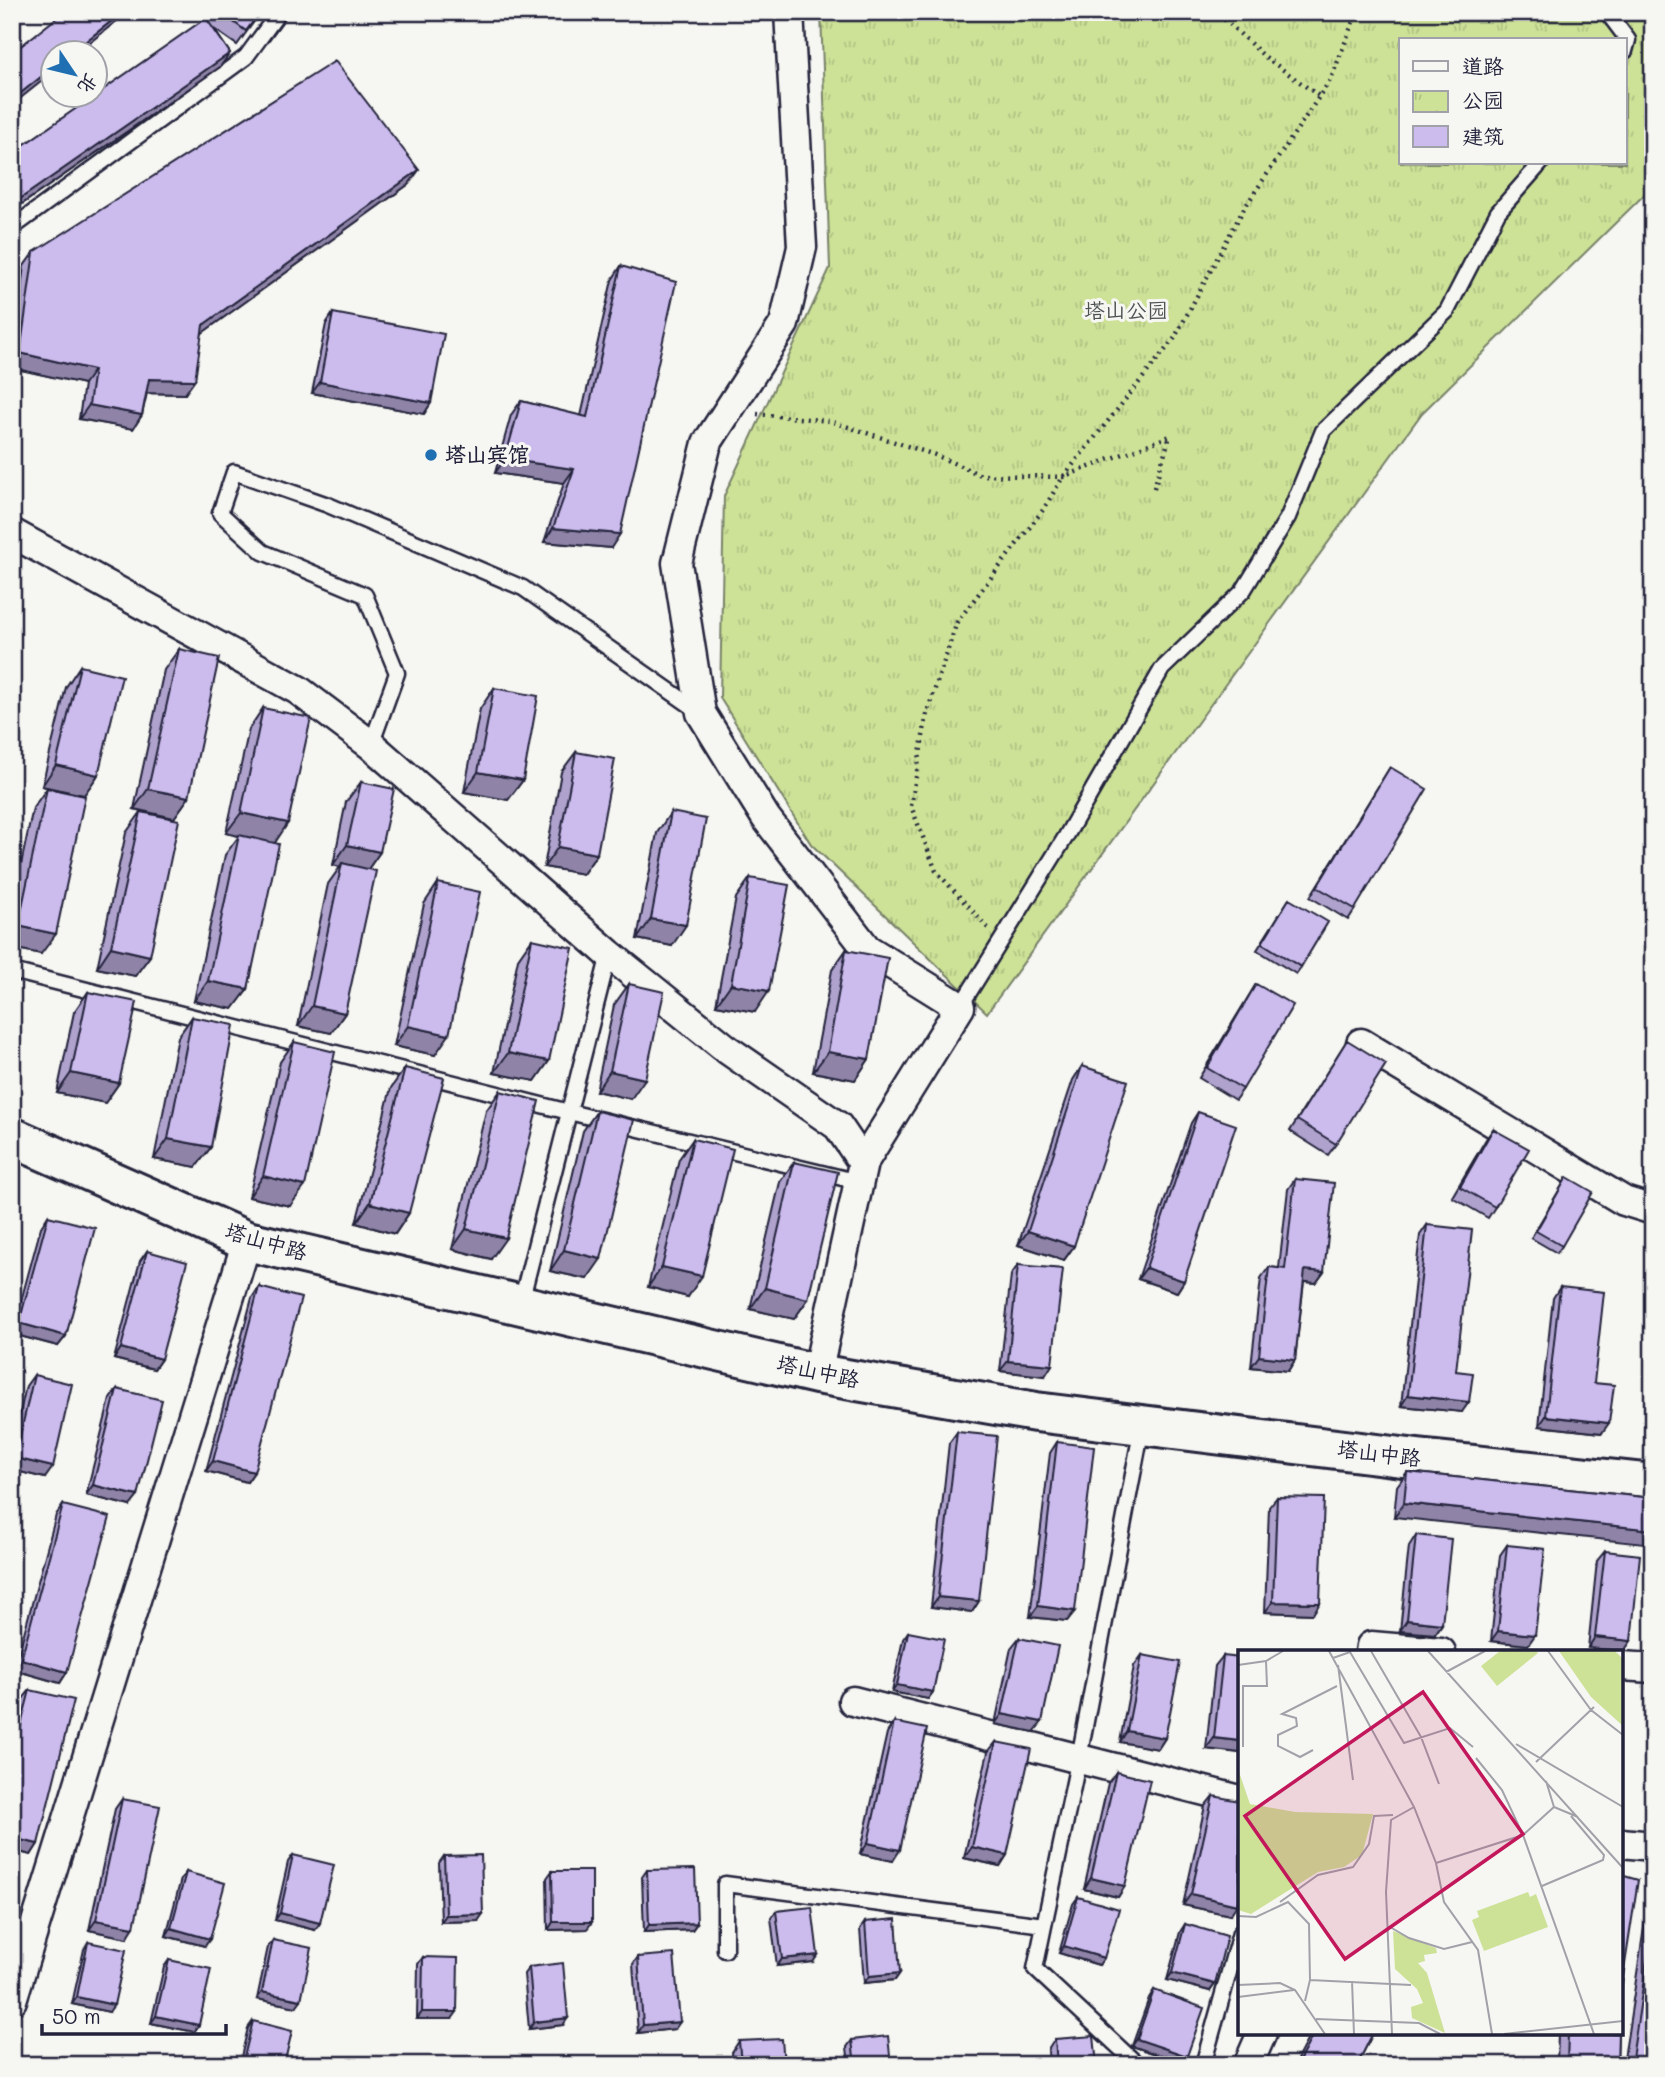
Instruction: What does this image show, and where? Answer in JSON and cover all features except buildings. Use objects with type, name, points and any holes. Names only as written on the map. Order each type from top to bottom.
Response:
[{"type":"street","points":[[789,12],[802,247],[784,324],[707,443],[677,563],[702,713],[766,818],[867,949],[960,1007],[861,1173],[817,1374]]},
{"type":"street","points":[[12,533],[298,690],[372,745],[609,954],[728,1050],[838,1126],[861,1173]]},
{"type":"street","points":[[1361,1043],[1624,1201],[1653,1210]]},
{"type":"street","name":"塔山中路","points":[[12,1137],[247,1241],[817,1374],[1036,1412],[1418,1459],[1653,1484]]},
{"type":"street","points":[[12,2000],[247,1241]]},
{"type":"street","points":[[1370,1650],[1371,1646],[1418,1650]]},
{"type":"street","points":[[1623,1666],[1653,1668]]},
{"type":"street","points":[[853,1702],[1238,1799]]},
{"type":"street","points":[[1623,1843],[1653,1846]]},
{"type":"street","points":[[1248,2065],[1261,2035]]},
{"type":"lane","points":[[12,228],[246,57],[279,12]]},
{"type":"lane","points":[[1607,12],[1628,40],[1626,47]]},
{"type":"lane","points":[[960,1007],[1065,838],[1162,669],[1243,591],[1288,517],[1323,431],[1447,311],[1497,212],[1540,164]]},
{"type":"lane","points":[[372,745],[397,673],[365,595],[264,552],[220,513],[234,472],[328,505],[523,588],[702,713]]},
{"type":"lane","points":[[520,1304],[609,954]]},
{"type":"lane","points":[[12,971],[569,1112],[861,1173]]},
{"type":"lane","points":[[1138,2065],[1035,1969],[1143,1425]]},
{"type":"lane","points":[[725,1950],[725,1884],[1044,1925]]},
{"type":"lane","points":[[1203,2065],[1238,1940]]},
{"type":"path","points":[[1225,12],[1225,20],[1264,56],[1320,96]]},
{"type":"path","points":[[1000,942],[936,871],[911,806],[927,713],[957,622],[1043,510],[1063,477],[1174,339],[1243,210],[1331,79],[1353,22],[1346,12]]},
{"type":"path","points":[[728,412],[830,421],[935,456],[981,475],[1063,477],[1170,436],[1153,491]]},
{"type":"green space","name":"塔山公园","points":[[821,12],[1653,12],[1653,186],[1422,413],[987,1013],[811,844],[720,698],[724,496],[830,268]]},
{"type":"place","name":"塔山宾馆","points":[[431,455]]}]
